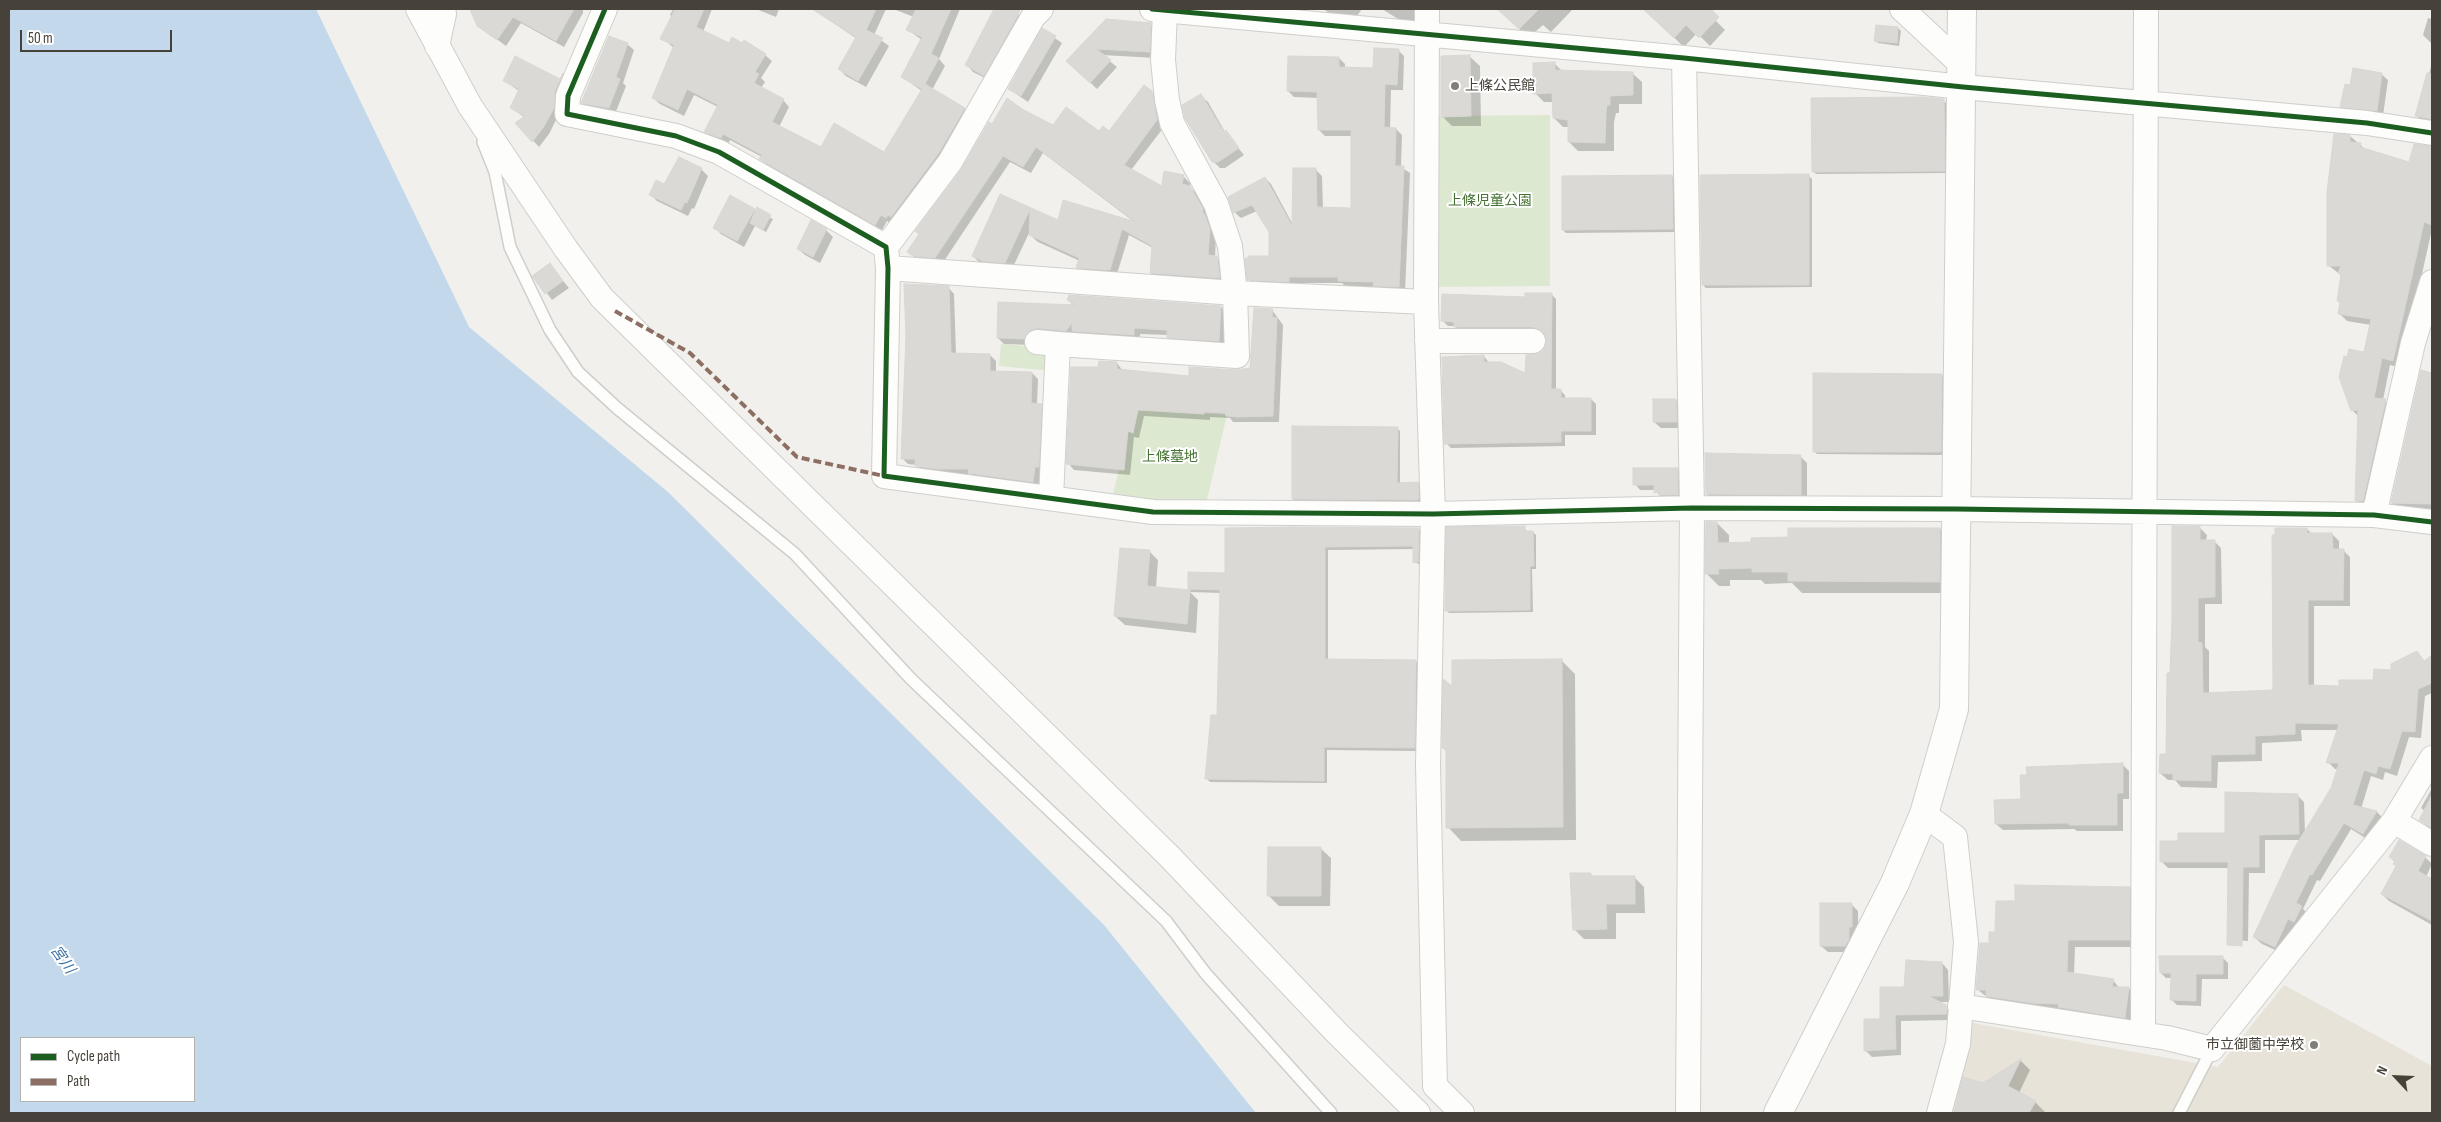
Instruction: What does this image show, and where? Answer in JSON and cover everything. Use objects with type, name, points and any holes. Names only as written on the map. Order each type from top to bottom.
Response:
[{"type":"street","points":[[418,9],[470,106],[566,249],[602,298],[1170,857],[1337,1033],[1418,1113]]},
{"type":"street","points":[[437,46],[444,14],[443,9]]},
{"type":"street","points":[[605,9],[568,96],[567,114],[676,136],[719,152],[887,258],[1235,293],[1426,302]]},
{"type":"street","points":[[1041,9],[1034,17],[950,162],[887,258],[884,476],[1153,512],[1433,514],[1692,508],[1957,509],[2374,515],[2432,522]]},
{"type":"street","points":[[1051,498],[1047,343],[1237,356],[1235,293],[1230,246],[1216,204],[1172,123],[1167,100],[1158,9],[1427,36],[1684,58],[1963,77],[2147,104],[2367,123],[2432,133]]},
{"type":"street","points":[[1427,9],[1426,302],[1433,514],[1428,765],[1434,1086],[1462,1113]]},
{"type":"street","points":[[1902,9],[1963,77]]},
{"type":"street","points":[[1778,1113],[1895,883],[1924,814],[1954,708],[1963,77],[1962,9]]},
{"type":"street","points":[[2143,1034],[2146,9]]},
{"type":"street","points":[[1684,58],[1692,508],[1688,1113]]},
{"type":"street","points":[[2374,515],[2423,346],[2432,282]]},
{"type":"street","points":[[1427,340],[1533,340]]},
{"type":"street","points":[[1960,1006],[2143,1034],[2212,1049],[2394,821],[2432,758]]},
{"type":"street","points":[[1924,814],[1955,837],[1966,942],[1958,1044],[1939,1113]]},
{"type":"street","points":[[2394,821],[2432,844]]},
{"type":"lane","points":[[470,106],[495,172],[510,247],[550,330],[578,372],[618,408],[795,554],[911,679],[1166,921],[1206,974],[1332,1113]]},
{"type":"lane","points":[[2179,1113],[2212,1049]]},
{"type":"shaded area","name":"市立御薗中学校","points":[[2284,985],[2432,1066],[2432,1113],[1950,1113],[1973,1023],[2218,1067]]},
{"type":"green space","name":"上條児童公園","points":[[1550,115],[1550,286],[1431,287],[1431,116]]},
{"type":"green space","points":[[1001,344],[1054,348],[1052,371],[999,366]]},
{"type":"green space","name":"上條墓地","points":[[1134,408],[1227,415],[1205,508],[1112,498]]},
{"type":"water","name":"宮川","points":[[9,9],[316,9],[469,327],[668,492],[1104,925],[1256,1113],[9,1113]]},
{"type":"building","points":[[470,9],[574,9],[556,41],[513,17],[497,40],[477,26]]},
{"type":"building","points":[[675,9],[704,9],[696,27],[729,43],[732,37],[742,43],[744,40],[766,54],[755,72],[759,74],[754,83],[784,99],[772,122],[821,147],[834,123],[884,152],[925,84],[965,108],[938,154],[891,217],[888,215],[886,218],[881,215],[875,225],[759,159],[762,155],[723,134],[721,138],[704,132],[718,105],[687,89],[678,110],[652,98],[674,45],[660,39]]},
{"type":"building","points":[[812,9],[876,9],[866,30],[883,38],[858,81],[838,69],[856,37]]},
{"type":"building","points":[[916,9],[951,9],[931,54],[939,58],[922,89],[901,77],[922,37],[906,30]]},
{"type":"building","points":[[994,9],[1020,9],[984,76],[965,65]]},
{"type":"building","points":[[1497,9],[1539,9],[1519,29]]},
{"type":"building","points":[[1643,9],[1711,9],[1719,17],[1699,38],[1686,25],[1674,38]]},
{"type":"building","points":[[1106,19],[1151,23],[1150,52],[1096,49],[1111,60],[1090,83],[1066,61]]},
{"type":"building","points":[[1876,25],[1898,27],[1897,43],[1874,41]]},
{"type":"building","points":[[1042,28],[1056,36],[1021,96],[1008,89]]},
{"type":"building","points":[[609,36],[628,43],[616,77],[620,79],[609,108],[581,103]]},
{"type":"building","points":[[1374,48],[1399,49],[1397,85],[1385,84],[1384,127],[1396,128],[1395,166],[1404,166],[1399,287],[1373,286],[1374,282],[1338,281],[1338,277],[1289,277],[1289,282],[1247,280],[1245,258],[1248,259],[1248,256],[1269,256],[1269,232],[1252,205],[1233,213],[1228,197],[1265,177],[1292,226],[1293,168],[1316,168],[1317,207],[1351,208],[1351,130],[1318,130],[1317,92],[1287,91],[1288,56],[1339,57],[1339,67],[1373,68]]},
{"type":"building","name":"上條公民館","points":[[1470,55],[1471,116],[1441,117],[1441,56]]},
{"type":"building","points":[[515,56],[560,79],[563,73],[555,91],[554,108],[543,128],[532,142],[515,123],[525,116],[510,108],[519,89],[503,81]]},
{"type":"building","points":[[1555,62],[1555,70],[1633,72],[1633,95],[1610,96],[1610,105],[1607,105],[1606,113],[1605,143],[1568,142],[1568,120],[1553,118],[1552,93],[1533,94],[1533,63]]},
{"type":"building","points":[[2353,68],[2382,73],[2377,111],[2340,107],[2345,84],[2350,85]]},
{"type":"building","points":[[2427,73],[2432,74],[2432,119],[2415,116]]},
{"type":"building","points":[[1144,85],[1152,91],[1157,120],[1124,165],[1162,186],[1164,171],[1184,175],[1182,184],[1190,186],[1203,209],[1202,214],[1204,213],[1210,229],[1208,255],[1217,256],[1220,278],[1150,273],[1152,246],[1122,229],[1110,270],[1076,268],[1079,258],[1029,235],[1030,209],[1005,263],[982,261],[972,256],[1000,194],[1058,220],[1063,200],[1136,222],[1036,147],[1023,167],[1003,156],[935,258],[913,256],[907,252],[919,234],[915,231],[961,170],[989,122],[992,124],[1007,98],[1022,109],[1053,125],[1066,107],[1099,131],[1103,126],[1109,131]]},
{"type":"building","points":[[1201,94],[1224,132],[1226,130],[1239,148],[1218,162],[1212,162],[1185,118],[1182,105]]},
{"type":"building","points":[[1922,97],[1944,99],[1945,171],[1812,172],[1811,98]]},
{"type":"building","points":[[2334,134],[2350,135],[2350,142],[2361,143],[2360,147],[2409,162],[2414,144],[2432,146],[2432,225],[2424,222],[2393,361],[2382,358],[2374,398],[2386,399],[2363,501],[2355,501],[2358,410],[2351,411],[2339,377],[2344,356],[2347,357],[2349,349],[2364,352],[2371,319],[2338,314],[2340,302],[2337,301],[2341,274],[2338,273],[2341,266],[2327,266],[2327,192]]},
{"type":"building","points":[[679,157],[702,168],[687,203],[685,202],[681,210],[649,195],[656,180],[664,184]]},
{"type":"building","points":[[1809,174],[1809,285],[1702,285],[1700,175]]},
{"type":"building","points":[[1672,175],[1673,229],[1562,230],[1562,176]]},
{"type":"building","points":[[730,195],[755,209],[737,241],[713,228]]},
{"type":"building","points":[[757,207],[771,215],[763,230],[750,223]]},
{"type":"building","points":[[811,220],[827,229],[813,257],[797,249]]},
{"type":"building","points":[[550,263],[563,281],[545,294],[532,276]]},
{"type":"building","points":[[904,284],[949,286],[951,353],[990,354],[990,371],[1032,372],[1031,403],[1042,404],[1039,467],[1035,467],[1033,482],[968,473],[969,469],[937,469],[915,466],[915,459],[901,459],[906,336]]},
{"type":"building","points":[[1525,293],[1552,293],[1551,389],[1561,389],[1561,398],[1591,398],[1591,431],[1561,431],[1561,442],[1444,444],[1442,357],[1484,355],[1484,362],[1501,362],[1525,373],[1526,355],[1540,353],[1547,341],[1545,334],[1533,327],[1454,327],[1454,322],[1441,321],[1442,294],[1525,297]]},
{"type":"building","points":[[1069,295],[1221,306],[1219,341],[1167,338],[1167,330],[1134,328],[1134,335],[1072,331],[1072,323],[1066,331],[1038,328],[1031,330],[1024,339],[997,338],[998,302],[1076,305],[1067,300]]},
{"type":"building","points":[[1254,308],[1273,309],[1272,317],[1277,318],[1273,416],[1239,417],[1226,416],[1225,413],[1204,412],[1204,414],[1138,410],[1133,433],[1128,431],[1124,470],[1066,464],[1071,367],[1098,367],[1099,361],[1117,362],[1117,369],[1189,376],[1189,367],[1236,370],[1250,368]]},
{"type":"building","points":[[2421,370],[2432,373],[2432,504],[2391,503]]},
{"type":"building","points":[[1813,373],[1942,374],[1941,452],[1813,452]]},
{"type":"building","points":[[1653,399],[1676,399],[1677,422],[1653,422]]},
{"type":"building","points":[[1292,426],[1398,427],[1397,483],[1418,482],[1419,498],[1417,500],[1292,499]]},
{"type":"building","points":[[1705,453],[1801,455],[1801,495],[1706,494]]},
{"type":"building","points":[[1633,468],[1678,468],[1678,495],[1659,495],[1659,492],[1654,493],[1654,485],[1633,485]]},
{"type":"building","points":[[1706,522],[1717,522],[1718,543],[1751,542],[1751,538],[1788,537],[1788,528],[1940,528],[1940,582],[1788,581],[1788,572],[1752,572],[1752,568],[1718,569],[1719,574],[1705,574]]},
{"type":"building","points":[[1525,526],[1525,531],[1533,531],[1534,566],[1530,566],[1530,610],[1445,611],[1446,527]]},
{"type":"building","points":[[2172,526],[2200,526],[2200,540],[2215,540],[2215,597],[2198,598],[2198,642],[2202,643],[2203,693],[2273,690],[2272,535],[2275,535],[2275,528],[2307,528],[2307,533],[2332,533],[2333,549],[2344,549],[2343,600],[2308,600],[2308,685],[2339,686],[2339,680],[2373,680],[2374,669],[2391,670],[2391,664],[2417,651],[2424,661],[2432,655],[2432,683],[2418,689],[2415,732],[2402,731],[2390,769],[2378,766],[2376,774],[2364,770],[2353,805],[2377,811],[2363,834],[2344,823],[2312,875],[2310,874],[2296,903],[2302,906],[2294,922],[2288,919],[2275,947],[2253,937],[2295,847],[2331,788],[2339,763],[2326,763],[2339,724],[2295,723],[2295,734],[2255,736],[2255,754],[2211,755],[2211,781],[2173,780],[2173,774],[2159,773],[2160,754],[2166,754],[2167,673],[2170,673],[2172,618]]},
{"type":"building","points":[[1225,528],[1419,528],[1418,562],[1413,563],[1413,546],[1325,547],[1325,659],[1416,660],[1415,748],[1324,747],[1324,781],[1205,779],[1211,715],[1217,715],[1220,590],[1188,589],[1188,572],[1225,573]]},
{"type":"building","points":[[1120,548],[1150,550],[1147,586],[1190,590],[1187,624],[1114,616]]},
{"type":"building","points":[[1562,659],[1563,827],[1446,828],[1446,748],[1442,748],[1443,679],[1452,686],[1452,660]]},
{"type":"building","points":[[2123,763],[2123,793],[2117,793],[2117,825],[2069,825],[2069,823],[1995,824],[1994,800],[2021,799],[2020,775],[2027,775],[2026,767]]},
{"type":"building","points":[[2225,792],[2298,794],[2299,834],[2259,835],[2259,867],[2243,867],[2242,946],[2227,945],[2228,862],[2160,862],[2160,841],[2178,841],[2178,833],[2225,833]]},
{"type":"building","points":[[2432,795],[2432,828],[2419,820]]},
{"type":"building","points":[[2399,840],[2426,856],[2418,871],[2432,879],[2432,921],[2381,894],[2396,866],[2393,864],[2395,861],[2389,857]]},
{"type":"building","points":[[1268,847],[1321,847],[1321,896],[1267,896]]},
{"type":"building","points":[[1570,873],[1591,873],[1591,876],[1635,876],[1635,904],[1606,904],[1607,929],[1573,930]]},
{"type":"building","points":[[2015,885],[2130,887],[2130,940],[2068,940],[2067,972],[2114,979],[2112,987],[2129,987],[2125,1018],[2058,1007],[2059,1004],[2032,1003],[1986,996],[1986,990],[1976,990],[1980,943],[1989,943],[1989,932],[1995,932],[1996,901],[2015,901]]},
{"type":"building","points":[[1820,903],[1852,903],[1852,927],[1849,927],[1849,939],[1845,946],[1820,946]]},
{"type":"building","points":[[2159,956],[2223,956],[2223,974],[2196,974],[2196,1001],[2170,1000],[2171,973],[2160,973]]},
{"type":"building","points":[[1906,960],[1942,962],[1943,996],[1929,996],[1946,1005],[1947,1014],[1895,1015],[1896,1049],[1864,1051],[1864,1019],[1880,1019],[1880,987],[1904,987]]},
{"type":"building","points":[[2021,1059],[2008,1086],[2036,1101],[2029,1113],[1954,1113],[1963,1077],[1983,1083]]},
{"type":"marked path","points":[[615,311],[690,353],[797,457],[884,476]]},
{"type":"cycle path","points":[[605,9],[568,96],[567,114],[676,136],[719,152],[886,247],[888,268],[884,476],[1153,512],[1433,514],[1692,508],[1957,509],[2374,515],[2432,522]]},
{"type":"cycle path","points":[[1152,9],[1684,58],[1963,87],[2367,123],[2432,133]]},
{"type":"place","name":"上條公民館","points":[[1455,86]]},
{"type":"place","name":"市立御薗中学校","points":[[2314,1045]]}]
